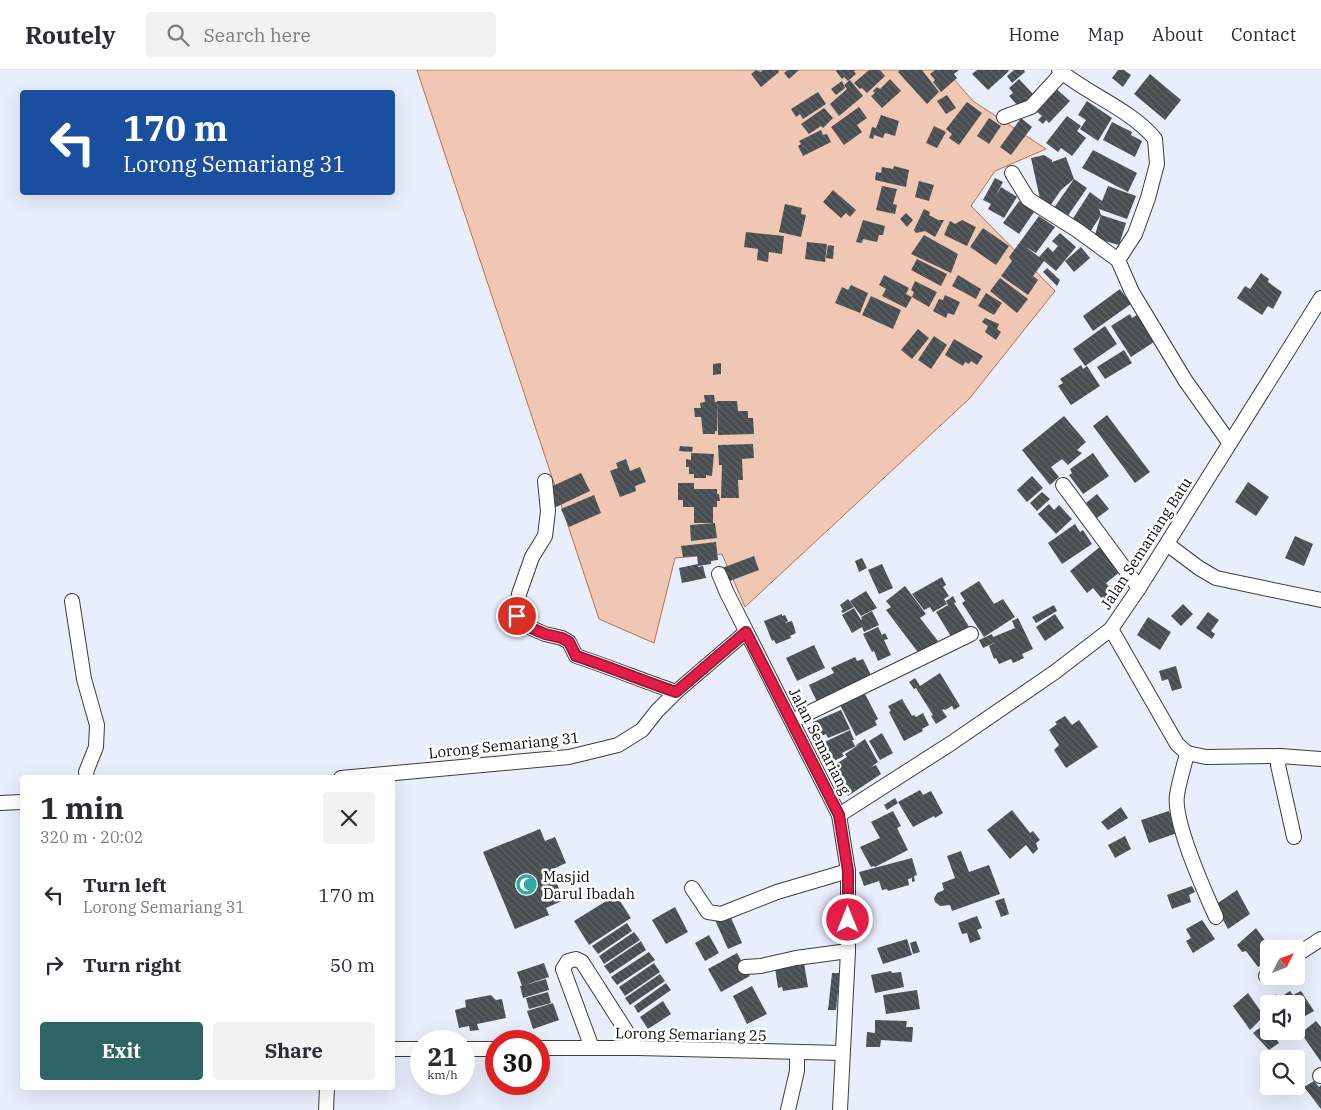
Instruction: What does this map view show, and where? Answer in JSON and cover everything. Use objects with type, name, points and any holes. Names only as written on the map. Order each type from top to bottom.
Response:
[{"type":"street","points":[[1004,117],[1031,107],[1061,71],[1106,100],[1156,139],[1157,164],[1148,198],[1136,234],[1118,260]]},
{"type":"street","points":[[1012,172],[1028,199],[1078,230],[1118,260],[1132,292],[1185,380],[1229,442]]},
{"type":"street","name":"Jalan Semariang Batu","points":[[839,815],[950,744],[1047,677],[1111,628],[1167,544],[1229,442],[1321,298]]},
{"type":"street","points":[[545,481],[548,512],[545,536],[532,557],[519,594],[517,616],[531,628],[569,642],[576,656],[676,692]]},
{"type":"street","points":[[1063,485],[1139,588]]},
{"type":"street","points":[[1167,544],[1198,568],[1216,578],[1321,600]]},
{"type":"street","name":"Jalan Semariang","points":[[719,574],[746,632],[839,815],[848,871],[848,951],[840,1110]]},
{"type":"street","points":[[72,601],[84,679],[97,725],[96,747],[86,775]]},
{"type":"street","points":[[1111,628],[1177,744],[1187,753],[1206,757],[1280,756],[1321,758]]},
{"type":"street","name":"Lorong Semariang 31","points":[[374,775],[569,757],[618,745],[642,730],[656,712],[676,692],[746,632]]},
{"type":"street","points":[[792,721],[971,634]]},
{"type":"street","points":[[1187,753],[1177,794],[1178,819],[1201,884],[1216,917]]},
{"type":"street","points":[[1280,756],[1278,765],[1294,837]]},
{"type":"street","points":[[0,804],[20,802]]},
{"type":"street","points":[[692,888],[708,912],[721,914],[778,892],[848,871]]},
{"type":"street","points":[[1305,949],[1321,939]]},
{"type":"street","points":[[745,967],[848,951]]},
{"type":"street","points":[[592,1048],[563,969],[568,961],[576,959],[582,962],[637,1048]]},
{"type":"street","name":"Lorong Semariang 25","points":[[550,1048],[842,1053]]},
{"type":"street","points":[[395,1049],[410,1049]]},
{"type":"street","points":[[788,1110],[797,1071],[797,1053]]},
{"type":"street","points":[[326,1110],[327,1090]]},
{"type":"shaded area","points":[[417,70],[946,70],[973,101],[1046,149],[995,171],[971,206],[1055,291],[969,399],[745,607],[722,554],[675,558],[654,643],[599,619]]},
{"type":"building","points":[[756,70],[761,72],[763,70],[778,70],[779,72],[761,87],[751,74]]},
{"type":"building","points":[[788,70],[799,70],[789,79],[784,73]]},
{"type":"building","points":[[837,70],[855,70],[856,74],[848,81],[844,77],[842,79]]},
{"type":"building","points":[[869,70],[880,70],[885,76],[867,93],[854,83]]},
{"type":"building","points":[[900,70],[922,70],[939,92],[927,104],[898,72]]},
{"type":"building","points":[[935,70],[959,70],[954,74],[957,78],[941,92],[933,82],[935,80],[930,74]]},
{"type":"building","points":[[977,70],[1009,71],[988,90],[972,74]]},
{"type":"building","points":[[1014,70],[1024,70],[1025,72],[1012,83],[1007,76]]},
{"type":"building","points":[[1118,70],[1124,70],[1131,75],[1123,87],[1112,78]]},
{"type":"building","points":[[1150,74],[1181,100],[1165,120],[1134,94]]},
{"type":"building","points":[[890,79],[901,91],[882,108],[871,96],[875,93],[873,91],[877,87],[880,89]]},
{"type":"building","points":[[1019,79],[1033,94],[1019,107],[1009,96],[1013,93],[1009,88]]},
{"type":"building","points":[[850,80],[863,96],[839,116],[830,104],[847,89],[844,85]]},
{"type":"building","points":[[842,81],[845,88],[836,95],[831,89]]},
{"type":"building","points":[[1053,86],[1070,101],[1049,123],[1046,120],[1043,124],[1038,120],[1042,116],[1037,112],[1047,101],[1043,97]]},
{"type":"building","points":[[818,92],[826,104],[803,119],[800,114],[796,117],[791,109]]},
{"type":"building","points":[[947,95],[956,108],[946,114],[937,101]]},
{"type":"building","points":[[1087,101],[1112,118],[1098,141],[1080,129],[1086,120],[1078,115]]},
{"type":"building","points":[[967,102],[982,113],[959,145],[949,138],[952,134],[946,129]]},
{"type":"building","points":[[859,107],[867,118],[857,125],[862,132],[844,145],[831,127]]},
{"type":"building","points":[[824,108],[833,118],[823,128],[821,126],[809,134],[801,124]]},
{"type":"building","points":[[881,115],[899,121],[895,136],[885,133],[883,138],[874,135],[873,139],[869,138],[872,127],[876,128]]},
{"type":"building","points":[[1067,116],[1081,126],[1077,131],[1086,138],[1072,156],[1061,148],[1058,152],[1046,143]]},
{"type":"building","points":[[989,118],[1001,126],[989,144],[977,136]]},
{"type":"building","points":[[1021,118],[1032,127],[1011,155],[1000,147]]},
{"type":"building","points":[[1112,122],[1132,132],[1131,135],[1142,141],[1135,157],[1103,140]]},
{"type":"building","points":[[934,126],[946,132],[937,148],[926,143]]},
{"type":"building","points":[[821,130],[823,135],[827,134],[831,142],[803,156],[798,146],[801,144],[799,141]]},
{"type":"building","points":[[1093,150],[1137,173],[1128,192],[1082,168]]},
{"type":"building","points":[[1044,155],[1052,160],[1052,162],[1066,157],[1074,179],[1061,190],[1050,206],[1040,199],[1031,158]]},
{"type":"building","points":[[894,166],[909,170],[906,187],[875,180],[876,172],[881,173],[882,167],[893,169]]},
{"type":"building","points":[[995,178],[1003,182],[995,197],[1001,187],[1017,197],[1004,218],[988,209],[991,204],[983,200]]},
{"type":"building","points":[[1074,179],[1087,188],[1067,217],[1054,208]]},
{"type":"building","points":[[919,181],[934,185],[929,201],[915,197]]},
{"type":"building","points":[[882,186],[897,189],[893,204],[897,205],[895,214],[876,210]]},
{"type":"building","points":[[1108,186],[1136,196],[1127,219],[1099,209],[1101,215],[1090,232],[1072,220],[1090,192],[1102,201]]},
{"type":"building","points":[[833,190],[856,210],[850,217],[846,213],[841,218],[823,202]]},
{"type":"building","points":[[1019,201],[1034,212],[1019,234],[1003,223]]},
{"type":"building","points":[[785,204],[802,208],[801,214],[806,215],[801,237],[779,232]]},
{"type":"building","points":[[924,209],[930,212],[929,215],[938,220],[944,220],[935,237],[925,231],[916,233],[914,230]]},
{"type":"building","points":[[906,213],[913,220],[907,227],[900,219]]},
{"type":"building","points":[[1101,215],[1126,223],[1119,245],[1094,238]]},
{"type":"building","points":[[1039,216],[1055,227],[1036,253],[1026,247],[1039,257],[1048,247],[1053,252],[1058,246],[1052,241],[1060,233],[1076,247],[1056,271],[1044,261],[1033,276],[1038,280],[1028,295],[1001,276],[1012,261],[1009,257]]},
{"type":"building","points":[[863,220],[885,226],[883,235],[879,235],[877,242],[863,239],[862,243],[856,242]]},
{"type":"building","points":[[962,220],[976,227],[967,246],[944,235],[950,221],[955,224]]},
{"type":"building","points":[[983,228],[1009,246],[996,265],[970,247]]},
{"type":"building","points":[[746,232],[784,236],[782,254],[769,252],[768,262],[757,260],[758,249],[744,247]]},
{"type":"building","points":[[924,235],[958,254],[951,273],[911,254]]},
{"type":"building","points":[[807,242],[827,244],[825,262],[805,259]]},
{"type":"building","points":[[828,245],[834,246],[833,259],[826,258]]},
{"type":"building","points":[[1081,247],[1090,258],[1074,272],[1065,261]]},
{"type":"building","points":[[917,259],[947,274],[941,286],[911,270]]},
{"type":"building","points":[[1047,268],[1060,280],[1057,286],[1043,272]]},
{"type":"building","points":[[1261,273],[1269,279],[1268,282],[1282,292],[1273,309],[1268,306],[1262,315],[1237,298],[1245,286],[1250,289]]},
{"type":"building","points":[[884,275],[909,288],[906,294],[912,297],[906,308],[882,296],[886,289],[879,285]]},
{"type":"building","points":[[958,275],[981,289],[976,299],[952,286]]},
{"type":"building","points":[[1000,278],[1028,299],[1017,313],[990,291]]},
{"type":"building","points":[[915,281],[937,292],[929,307],[912,297],[914,292],[911,290]]},
{"type":"building","points":[[851,285],[868,293],[860,313],[835,303],[842,287],[848,290]]},
{"type":"building","points":[[1120,289],[1131,304],[1093,331],[1083,316]]},
{"type":"building","points":[[986,293],[1002,303],[994,315],[978,306]]},
{"type":"building","points":[[945,295],[960,302],[954,315],[948,313],[946,318],[933,311],[939,299],[943,300]]},
{"type":"building","points":[[871,296],[901,310],[893,329],[862,315]]},
{"type":"building","points":[[1140,313],[1157,340],[1131,357],[1111,326],[1130,314],[1132,318]]},
{"type":"building","points":[[985,318],[999,324],[997,329],[1001,332],[996,340],[985,332],[988,326],[982,322]]},
{"type":"building","points":[[1105,326],[1117,344],[1085,366],[1073,349]]},
{"type":"building","points":[[918,329],[929,338],[912,359],[901,350]]},
{"type":"building","points":[[934,336],[947,345],[931,369],[918,360]]},
{"type":"building","points":[[954,339],[983,356],[977,365],[971,361],[969,364],[965,362],[963,366],[945,355]]},
{"type":"building","points":[[1124,350],[1132,363],[1105,379],[1097,367]]},
{"type":"building","points":[[721,363],[721,374],[713,375],[713,364]]},
{"type":"building","points":[[1081,365],[1083,369],[1087,366],[1100,386],[1071,405],[1058,386],[1063,383],[1060,379]]},
{"type":"building","points":[[704,395],[714,395],[715,402],[717,402],[717,431],[715,431],[715,434],[703,434],[701,417],[695,417],[694,408],[701,408],[700,403],[705,402]]},
{"type":"building","points":[[717,401],[737,401],[738,411],[748,411],[748,418],[753,418],[754,434],[718,435]]},
{"type":"building","points":[[1107,415],[1150,472],[1135,483],[1093,426]]},
{"type":"building","points":[[1064,416],[1086,442],[1077,450],[1082,453],[1068,465],[1062,459],[1051,467],[1059,477],[1050,485],[1022,450]]},
{"type":"building","points":[[753,444],[754,458],[742,459],[743,480],[738,480],[739,498],[721,498],[722,465],[719,465],[718,445]]},
{"type":"building","points":[[680,446],[693,447],[692,452],[679,451]]},
{"type":"building","points":[[691,453],[714,454],[712,476],[706,475],[706,478],[694,478],[694,474],[689,474],[689,467],[686,467],[686,459],[691,460]]},
{"type":"building","points":[[1093,453],[1109,476],[1083,494],[1069,475],[1072,473],[1070,469]]},
{"type":"building","points":[[626,459],[630,471],[640,467],[646,482],[635,486],[636,491],[620,497],[610,471],[618,468],[616,463]]},
{"type":"building","points":[[581,473],[590,491],[554,508],[546,489]]},
{"type":"building","points":[[1032,476],[1043,488],[1027,502],[1017,490]]},
{"type":"building","points":[[1248,482],[1269,497],[1256,516],[1235,502]]},
{"type":"building","points":[[678,483],[694,483],[694,489],[717,489],[720,501],[717,501],[717,507],[713,507],[713,523],[694,523],[694,507],[683,507],[683,500],[678,500]]},
{"type":"building","points":[[1042,492],[1050,499],[1037,511],[1030,503]]},
{"type":"building","points":[[1097,494],[1109,509],[1097,518],[1086,503]]},
{"type":"building","points":[[594,495],[601,513],[569,527],[561,509]]},
{"type":"building","points":[[1049,504],[1054,510],[1059,505],[1072,519],[1056,534],[1038,514]]},
{"type":"building","points":[[715,523],[717,538],[691,541],[690,525]]},
{"type":"building","points":[[1075,524],[1080,532],[1083,530],[1092,544],[1062,564],[1048,543]]},
{"type":"building","points":[[1295,536],[1313,544],[1304,566],[1285,558]]},
{"type":"building","points":[[716,542],[718,560],[711,561],[711,564],[698,566],[703,566],[706,578],[682,583],[679,568],[698,564],[697,556],[683,557],[681,546]]},
{"type":"building","points":[[1101,546],[1121,571],[1106,583],[1114,592],[1104,601],[1093,588],[1087,593],[1070,571]]},
{"type":"building","points":[[754,556],[759,570],[727,582],[722,568]]},
{"type":"building","points":[[862,558],[867,568],[859,572],[855,561]]},
{"type":"building","points":[[882,564],[893,588],[879,594],[868,570]]},
{"type":"building","points":[[942,577],[946,585],[943,587],[949,596],[944,599],[947,604],[933,612],[930,607],[924,610],[912,594]]},
{"type":"building","points":[[979,581],[994,604],[1003,599],[1015,617],[984,637],[962,603],[965,601],[960,593]]},
{"type":"building","points":[[905,586],[926,614],[920,618],[938,641],[920,655],[886,610],[891,607],[886,601]]},
{"type":"building","points":[[866,591],[877,608],[861,616],[850,601]]},
{"type":"building","points":[[953,596],[956,602],[954,603],[970,628],[952,638],[936,612],[948,605],[946,601]]},
{"type":"building","points":[[848,599],[854,607],[843,613],[840,605]]},
{"type":"building","points":[[1183,604],[1193,614],[1181,626],[1171,616]]},
{"type":"building","points":[[1054,605],[1057,611],[1036,623],[1032,617]]},
{"type":"building","points":[[854,608],[861,620],[861,617],[872,611],[879,625],[864,632],[862,627],[852,633],[842,615]]},
{"type":"building","points":[[1208,612],[1219,620],[1211,631],[1215,634],[1212,639],[1196,628]]},
{"type":"building","points":[[782,614],[782,616],[785,615],[788,621],[785,623],[792,621],[796,633],[790,636],[791,638],[776,644],[774,640],[772,641],[764,621]]},
{"type":"building","points":[[1055,614],[1064,628],[1045,641],[1036,627]]},
{"type":"building","points":[[1148,617],[1171,632],[1160,650],[1137,635]]},
{"type":"building","points":[[1018,618],[1033,649],[1022,654],[1024,658],[1013,663],[1011,659],[999,664],[996,658],[994,659],[989,646],[996,642],[983,648],[979,640],[992,634],[993,637],[1015,628],[1012,621]]},
{"type":"building","points":[[878,627],[882,635],[885,633],[888,639],[884,640],[891,655],[878,661],[863,634]]},
{"type":"building","points":[[814,645],[825,668],[797,681],[786,658]]},
{"type":"building","points":[[855,657],[857,661],[863,659],[871,675],[818,704],[809,685],[834,673],[831,668]]},
{"type":"building","points":[[1176,666],[1182,688],[1172,691],[1168,679],[1162,681],[1159,671]]},
{"type":"building","points":[[940,673],[960,706],[954,710],[952,706],[942,710],[947,717],[936,724],[931,716],[933,715],[916,688],[914,689],[909,682],[915,678],[920,686]]},
{"type":"building","points":[[863,690],[878,719],[875,721],[877,725],[856,736],[839,703]]},
{"type":"building","points":[[902,699],[912,716],[916,717],[923,713],[929,725],[922,729],[923,731],[904,741],[889,712],[891,711],[888,706]]},
{"type":"building","points":[[841,710],[850,729],[828,738],[826,734],[819,737],[813,722]]},
{"type":"building","points":[[1065,716],[1072,725],[1079,720],[1098,747],[1066,768],[1054,750],[1059,745],[1049,730],[1057,724],[1055,722]]},
{"type":"building","points":[[850,730],[855,746],[865,739],[878,762],[871,767],[876,765],[881,774],[848,796],[843,787],[846,785],[841,778],[837,780],[831,771],[835,769],[833,766],[847,757],[845,754],[860,744],[842,753],[844,756],[830,763],[827,755],[820,759],[814,747]]},
{"type":"building","points":[[882,733],[893,753],[880,760],[869,741]]},
{"type":"building","points":[[920,790],[923,795],[931,791],[943,813],[913,827],[898,802]]},
{"type":"building","points":[[895,798],[898,803],[887,810],[884,805]]},
{"type":"building","points":[[1121,807],[1128,818],[1108,830],[1101,822]]},
{"type":"building","points":[[1012,810],[1030,833],[1033,831],[1040,840],[1036,843],[1038,849],[1033,854],[1026,845],[1010,859],[987,830]]},
{"type":"building","points":[[893,811],[901,826],[897,828],[908,850],[875,867],[871,867],[860,847],[880,838],[871,822]]},
{"type":"building","points":[[1169,811],[1177,833],[1149,843],[1141,820]]},
{"type":"building","name":"Masjid Darul Ibadah","points":[[540,829],[545,841],[555,837],[566,863],[551,870],[564,900],[546,908],[549,915],[515,929],[483,852]]},
{"type":"building","points":[[1125,836],[1131,849],[1115,858],[1108,845]]},
{"type":"building","points":[[961,851],[969,872],[989,865],[1000,894],[952,911],[950,905],[940,906],[934,899],[937,893],[944,890],[942,883],[955,878],[947,856]]},
{"type":"building","points":[[912,858],[917,875],[914,876],[915,881],[912,882],[912,878],[908,879],[909,885],[888,891],[887,889],[882,890],[879,881],[864,886],[859,872]]},
{"type":"building","points":[[1192,886],[1195,892],[1189,895],[1191,902],[1172,909],[1167,895]]},
{"type":"building","points":[[1237,890],[1250,914],[1228,929],[1215,905]]},
{"type":"building","points":[[616,895],[631,918],[589,945],[574,921]]},
{"type":"building","points":[[1004,898],[1009,914],[1001,917],[995,901]]},
{"type":"building","points":[[675,907],[688,932],[666,944],[652,920]]},
{"type":"building","points":[[729,913],[742,943],[728,949],[715,920]]},
{"type":"building","points":[[977,916],[982,928],[977,930],[981,939],[970,943],[967,933],[962,934],[958,923]]},
{"type":"building","points":[[1202,920],[1215,939],[1193,953],[1186,941],[1191,938],[1186,929]]},
{"type":"building","points":[[627,923],[632,931],[598,954],[592,946]]},
{"type":"building","points":[[1256,928],[1265,940],[1260,940],[1260,966],[1258,967],[1246,951],[1242,952],[1237,945]]},
{"type":"building","points":[[634,932],[640,940],[604,964],[599,956]]},
{"type":"building","points":[[709,935],[719,953],[705,961],[695,943]]},
{"type":"building","points":[[907,939],[912,955],[883,964],[877,948]]},
{"type":"building","points":[[641,941],[646,950],[610,974],[604,966]]},
{"type":"building","points":[[916,941],[920,952],[913,954],[910,943]]},
{"type":"building","points":[[649,952],[655,960],[617,985],[611,977]]},
{"type":"building","points":[[737,953],[750,976],[721,992],[708,969]]},
{"type":"building","points":[[544,963],[549,977],[525,985],[546,979],[549,990],[523,998],[520,986],[522,986],[517,972]]},
{"type":"building","points":[[654,963],[660,972],[625,996],[619,987]]},
{"type":"building","points":[[804,963],[808,987],[783,991],[782,987],[778,988],[775,968]]},
{"type":"building","points":[[891,971],[892,973],[901,972],[904,987],[875,993],[871,975]]},
{"type":"building","points":[[832,973],[840,973],[836,1010],[828,1010]]},
{"type":"building","points":[[660,974],[665,981],[630,1005],[625,998]]},
{"type":"building","points":[[666,983],[671,990],[638,1013],[634,1006]]},
{"type":"building","points":[[752,986],[767,1014],[747,1024],[733,996]]},
{"type":"building","points":[[917,990],[920,1009],[886,1014],[883,995]]},
{"type":"building","points":[[1290,991],[1293,995],[1284,995]]},
{"type":"building","points":[[1301,991],[1304,995],[1293,995]]},
{"type":"building","points":[[548,992],[551,1003],[529,1009],[526,998]]},
{"type":"building","points":[[1248,993],[1260,1010],[1260,1020],[1250,1030],[1233,1006]]},
{"type":"building","points":[[491,995],[496,1000],[502,999],[506,1018],[477,1024],[479,1030],[470,1030],[469,1026],[459,1028],[455,1010],[466,1007],[465,1000]]},
{"type":"building","points":[[1305,997],[1314,1011],[1305,1016]]},
{"type":"building","points":[[663,1001],[671,1014],[648,1029],[640,1017]]},
{"type":"building","points":[[553,1003],[559,1020],[533,1029],[527,1011]]},
{"type":"building","points":[[875,1020],[907,1021],[906,1027],[913,1027],[912,1042],[881,1040],[880,1047],[866,1047],[867,1032],[875,1033]]},
{"type":"building","points":[[1316,1021],[1321,1027],[1321,1062],[1305,1039],[1305,1030]]},
{"type":"building","points":[[1260,1028],[1260,1040],[1277,1040],[1279,1043],[1269,1050],[1253,1033]]},
{"type":"building","points":[[1314,1081],[1319,1087],[1321,1085],[1321,1109],[1305,1088]]},
{"type":"place","name":"Masjid Darul Ibadah","points":[[527,885]]},
{"type":"route","points":[[517,616],[531,628],[569,642],[576,656],[676,692],[746,632],[839,815],[848,871],[848,920]]}]
